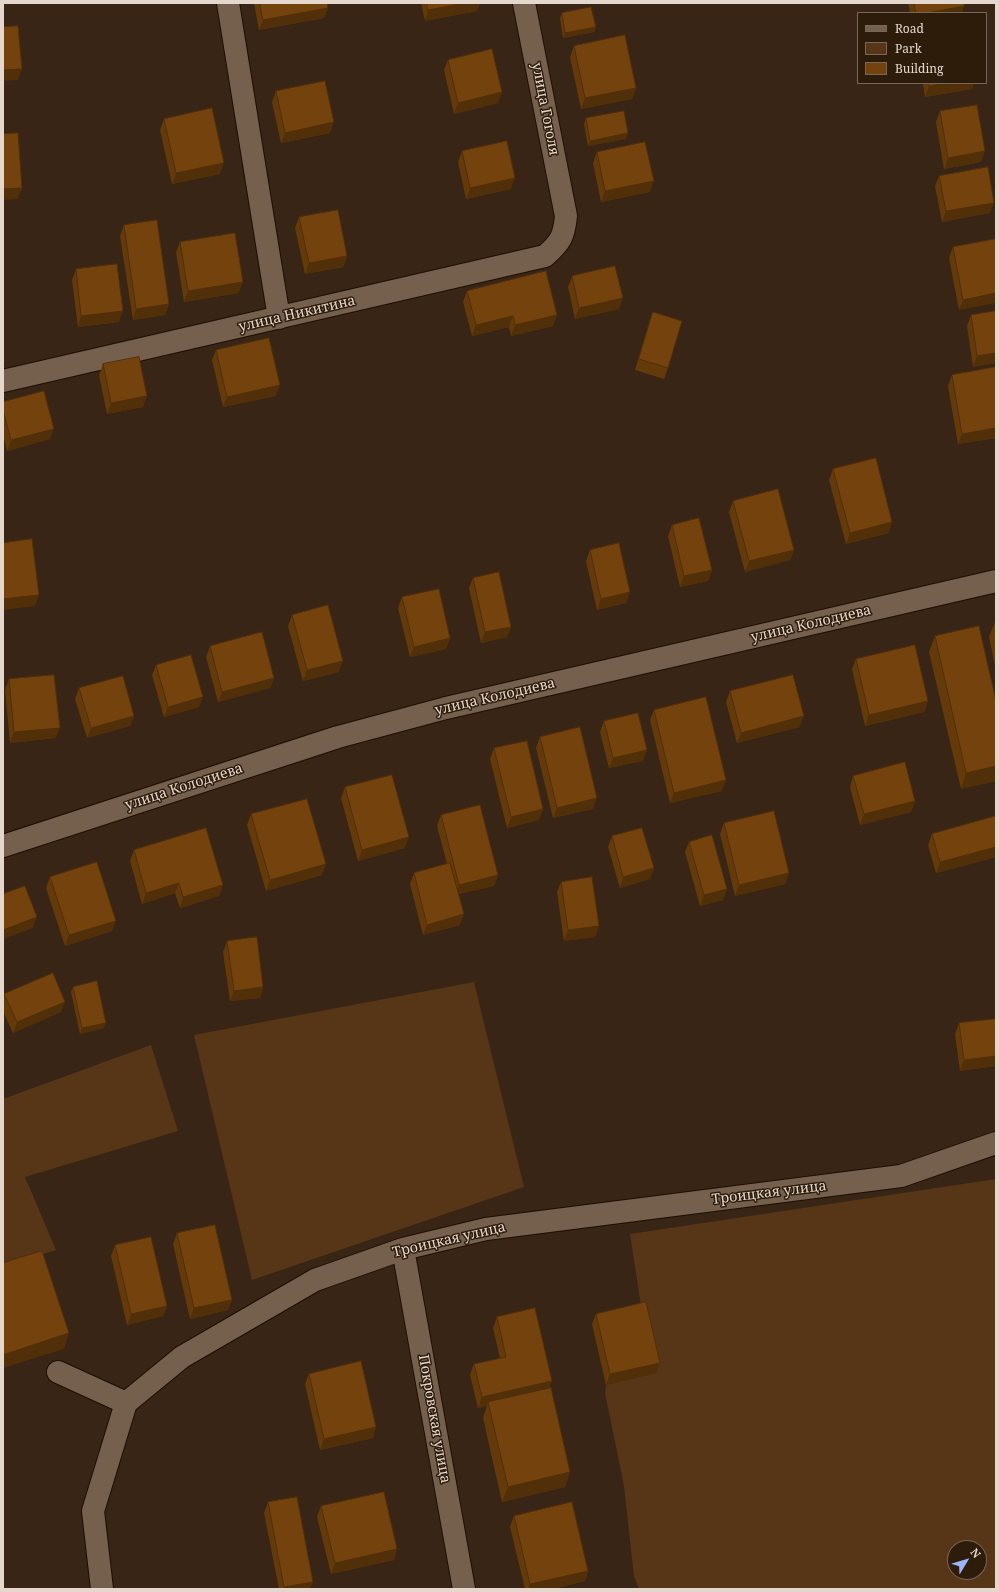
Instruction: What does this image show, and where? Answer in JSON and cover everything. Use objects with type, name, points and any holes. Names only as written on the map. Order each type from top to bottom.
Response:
[{"type":"street","points":[[228,3],[279,318]]},
{"type":"street","name":"улица Гоголя","points":[[524,3],[566,216]]},
{"type":"street","name":"улица Никитина","points":[[3,382],[545,256],[557,246],[564,234],[566,216]]},
{"type":"street","name":"улица Колодиева","points":[[3,846],[338,737],[446,708],[996,581]]},
{"type":"street","name":"Троицкая улица","points":[[126,1403],[182,1357],[315,1280],[404,1249],[486,1229],[902,1176],[996,1143]]},
{"type":"street","name":"Покровская улица","points":[[404,1249],[464,1589]]},
{"type":"street","points":[[58,1372],[126,1403],[93,1511],[102,1589]]},
{"type":"green space","points":[[474,982],[524,1187],[252,1280],[194,1035]]},
{"type":"green space","points":[[151,1045],[178,1131],[25,1177],[56,1250],[3,1267],[3,1099]]},
{"type":"green space","points":[[996,1179],[996,1589],[639,1589],[634,1576],[624,1486],[605,1393],[606,1385],[656,1373],[642,1312],[630,1234]]},
{"type":"building","points":[[260,3],[327,3],[328,8],[263,20]]},
{"type":"building","points":[[427,3],[465,3],[428,10]]},
{"type":"building","points":[[914,3],[964,3],[964,6],[931,12],[916,12]]},
{"type":"building","points":[[591,7],[596,27],[565,33],[562,13]]},
{"type":"building","points":[[18,26],[22,69],[3,70],[3,27]]},
{"type":"building","points":[[625,35],[636,88],[585,98],[574,46]]},
{"type":"building","points":[[492,49],[502,92],[458,103],[448,60]]},
{"type":"building","points":[[325,81],[334,122],[285,133],[276,91]]},
{"type":"building","points":[[928,84],[941,84],[929,86]]},
{"type":"building","points":[[977,105],[985,151],[948,158],[940,111]]},
{"type":"building","points":[[212,108],[224,163],[176,173],[164,119]]},
{"type":"building","points":[[624,111],[628,133],[590,141],[586,118]]},
{"type":"building","points":[[18,133],[22,188],[3,189],[3,134]]},
{"type":"building","points":[[507,141],[515,178],[470,188],[462,151]]},
{"type":"building","points":[[645,142],[654,181],[605,191],[597,152]]},
{"type":"building","points":[[988,167],[994,203],[946,211],[939,176]]},
{"type":"building","points":[[338,210],[347,256],[309,263],[299,217]]},
{"type":"building","points":[[157,220],[169,304],[136,309],[124,225]]},
{"type":"building","points":[[235,233],[243,282],[188,291],[180,242]]},
{"type":"building","points":[[996,239],[996,293],[963,300],[953,247]]},
{"type":"building","points":[[117,264],[123,311],[81,316],[76,269]]},
{"type":"building","points":[[615,266],[623,298],[579,308],[572,276]]},
{"type":"building","points":[[546,271],[557,315],[515,325],[513,316],[476,325],[467,291]]},
{"type":"building","points":[[996,311],[996,353],[977,356],[971,315]]},
{"type":"building","points":[[653,312],[682,321],[668,368],[639,359]]},
{"type":"building","points":[[269,338],[280,385],[227,397],[216,350]]},
{"type":"building","points":[[139,357],[147,396],[111,403],[103,364]]},
{"type":"building","points":[[996,367],[996,428],[962,434],[952,375]]},
{"type":"building","points":[[44,391],[54,429],[11,440],[3,410],[3,402]]},
{"type":"building","points":[[876,458],[892,522],[850,533],[833,469]]},
{"type":"building","points":[[778,489],[794,550],[749,561],[733,501]]},
{"type":"building","points":[[699,518],[712,570],[684,576],[672,525]]},
{"type":"building","points":[[32,539],[39,595],[3,599],[3,543]]},
{"type":"building","points":[[619,543],[630,592],[601,599],[590,550]]},
{"type":"building","points":[[499,572],[511,627],[485,632],[473,578]]},
{"type":"building","points":[[439,589],[450,638],[414,647],[402,597]]},
{"type":"building","points":[[328,605],[343,661],[307,670],[292,615]]},
{"type":"building","points":[[979,626],[996,701],[996,766],[966,773],[935,636]]},
{"type":"building","points":[[262,632],[274,678],[222,692],[210,646]]},
{"type":"building","points":[[915,645],[928,701],[869,715],[856,659]]},
{"type":"building","points":[[191,655],[203,697],[168,707],[156,665]]},
{"type":"building","points":[[54,675],[60,728],[14,732],[9,679]]},
{"type":"building","points":[[793,675],[804,716],[741,733],[730,691]]},
{"type":"building","points":[[123,676],[134,716],[91,728],[79,688]]},
{"type":"building","points":[[706,697],[726,780],[674,793],[654,710]]},
{"type":"building","points":[[638,713],[647,750],[613,758],[604,721]]},
{"type":"building","points":[[580,727],[597,798],[557,808],[540,737]]},
{"type":"building","points":[[527,741],[543,809],[511,817],[494,748]]},
{"type":"building","points":[[905,762],[915,801],[864,814],[853,776]]},
{"type":"building","points":[[392,775],[409,837],[362,850],[345,787]]},
{"type":"building","points":[[307,799],[326,864],[270,880],[251,814]]},
{"type":"building","points":[[480,805],[498,875],[459,885],[441,815]]},
{"type":"building","points":[[774,811],[789,873],[739,885],[724,823]]},
{"type":"building","points":[[996,816],[996,847],[940,862],[932,834]]},
{"type":"building","points":[[206,828],[223,885],[183,897],[179,883],[146,893],[134,850]]},
{"type":"building","points":[[642,828],[654,868],[623,877],[612,836]]},
{"type":"building","points":[[712,835],[727,889],[704,895],[689,842]]},
{"type":"building","points":[[97,862],[116,921],[69,935],[50,877]]},
{"type":"building","points":[[450,863],[464,914],[427,925],[414,873]]},
{"type":"building","points":[[592,877],[599,926],[568,930],[561,882]]},
{"type":"building","points":[[25,886],[37,917],[3,930],[3,894]]},
{"type":"building","points":[[257,937],[263,987],[234,991],[227,941]]},
{"type":"building","points":[[53,973],[65,1002],[17,1022],[4,994]]},
{"type":"building","points":[[97,981],[106,1023],[82,1028],[73,987]]},
{"type":"building","points":[[996,1019],[996,1056],[964,1060],[959,1023]]},
{"type":"building","points":[[215,1225],[232,1300],[194,1308],[177,1233]]},
{"type":"building","points":[[151,1237],[167,1306],[131,1314],[115,1245]]},
{"type":"building","points":[[42,1251],[69,1333],[3,1355],[3,1263]]},
{"type":"building","points":[[646,1302],[660,1363],[610,1374],[596,1314]]},
{"type":"building","points":[[535,1308],[552,1381],[482,1397],[474,1364],[506,1357],[497,1317]]},
{"type":"building","points":[[361,1361],[376,1427],[324,1439],[309,1374]]},
{"type":"building","points":[[551,1388],[570,1472],[508,1487],[488,1402]]},
{"type":"building","points":[[384,1492],[397,1549],[335,1563],[321,1506]]},
{"type":"building","points":[[297,1497],[313,1582],[284,1587],[268,1502]]},
{"type":"building","points":[[572,1502],[588,1571],[530,1584],[514,1516]]}]
